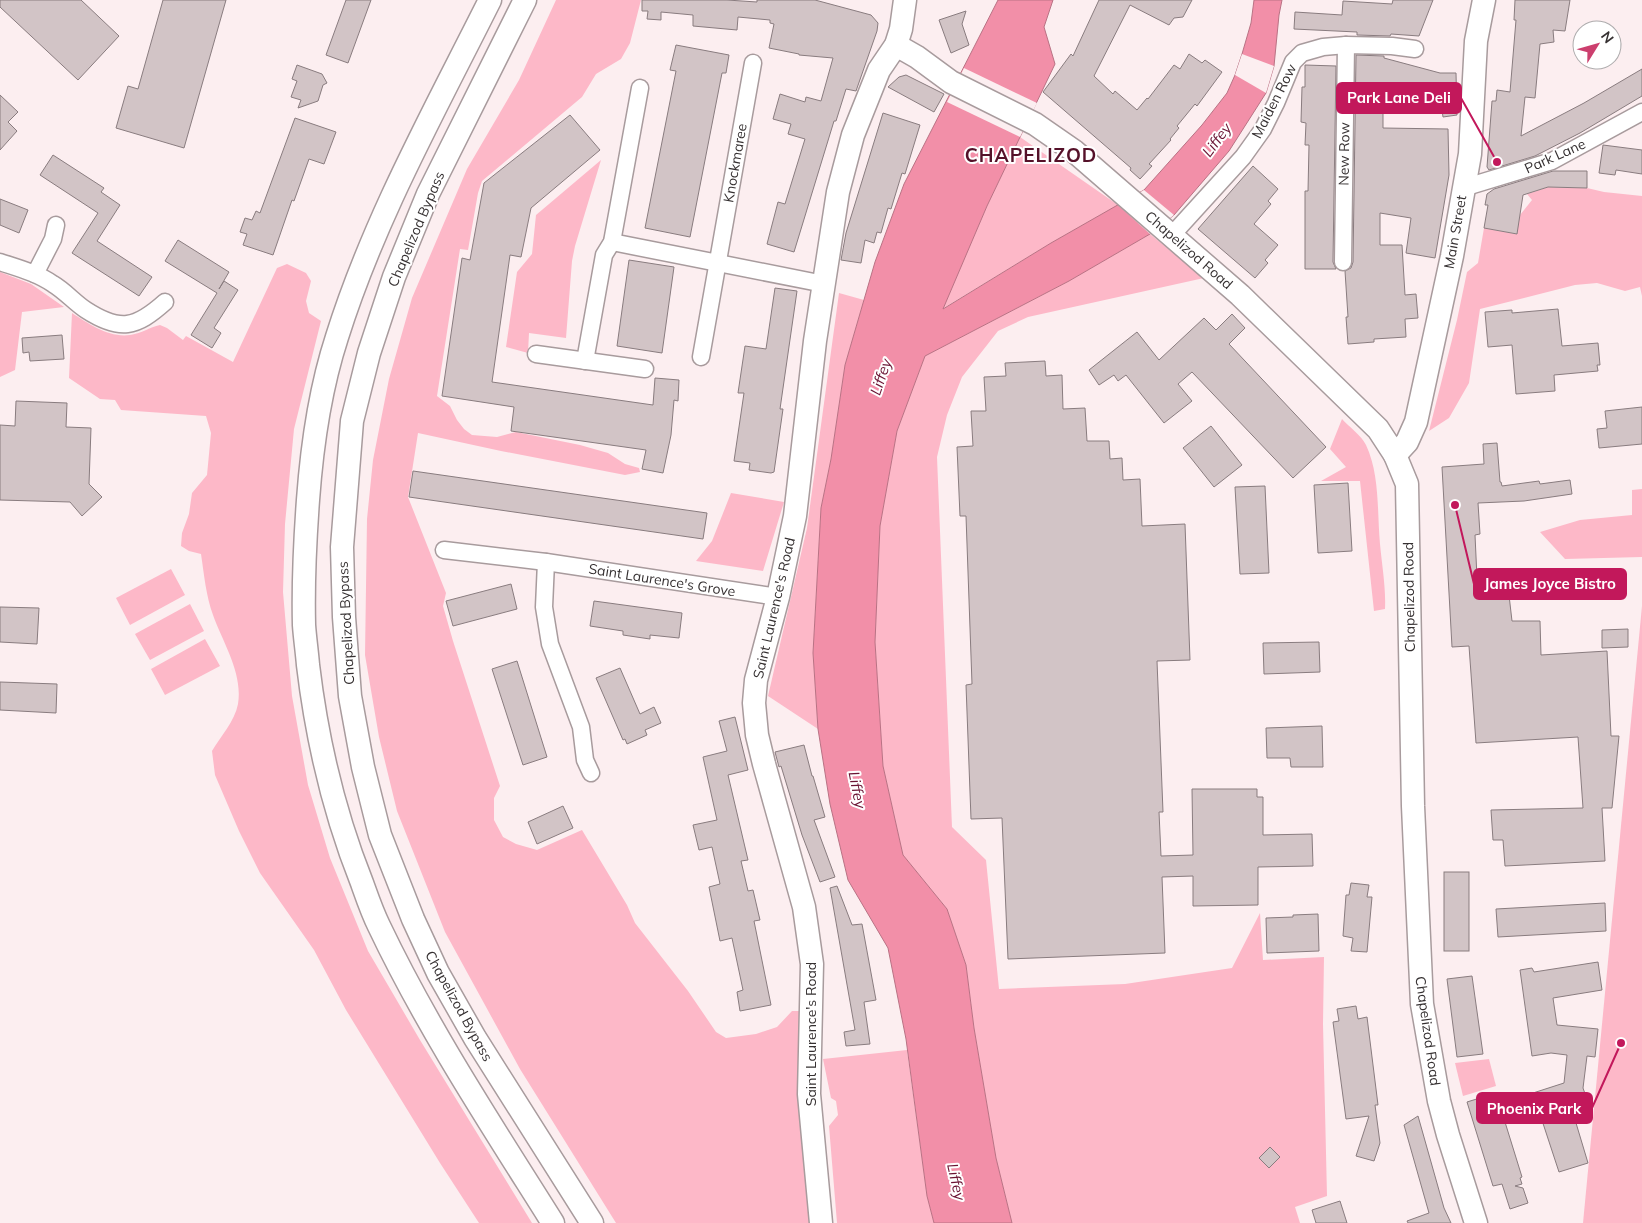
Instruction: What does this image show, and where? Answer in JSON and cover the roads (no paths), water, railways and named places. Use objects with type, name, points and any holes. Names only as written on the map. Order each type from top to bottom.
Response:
[{"type":"main road","points":[[490,0],[387,206],[360,270],[336,339],[321,397],[310,469],[304,549],[304,627],[313,709],[326,769],[347,844],[378,924],[418,1001],[471,1092],[553,1223]]},
{"type":"main road","name":"Chapelizod Bypass","points":[[526,0],[428,194],[394,276],[369,353],[351,430],[342,547],[344,617],[350,696],[363,767],[380,835],[413,919],[438,973],[475,1038],[592,1223]]},
{"type":"main road","name":"Main Street","points":[[1395,455],[1407,442],[1416,422],[1452,256],[1470,154],[1476,41],[1484,0]]},
{"type":"main road","name":"Saint Laurence's Road","points":[[821,1223],[809,1094],[812,964],[804,907],[764,764],[757,735],[754,703],[756,680],[778,597],[795,516],[815,341],[838,192],[853,134],[879,70],[896,45],[902,29],[902,1]]},
{"type":"main road","name":"Chapelizod Road","points":[[896,45],[917,57],[951,82],[1035,124],[1074,151],[1240,295],[1378,429],[1395,455],[1407,484],[1413,806],[1422,1004],[1430,1058],[1441,1110],[1476,1223]]},
{"type":"street","name":"Maiden Row","points":[[1168,232],[1243,157],[1263,129],[1276,104],[1293,62],[1302,54],[1323,48],[1346,45],[1392,46],[1415,49]]},
{"type":"street","name":"New Row","points":[[1343,262],[1346,45]]},
{"type":"street","name":"Knockmaree","points":[[701,357],[753,63]]},
{"type":"street","points":[[585,361],[604,255],[612,242],[640,88]]},
{"type":"street","name":"Park Lane","points":[[1463,188],[1552,161],[1642,112]]},
{"type":"street","points":[[35,274],[53,239],[56,225]]},
{"type":"street","points":[[612,242],[824,284]]},
{"type":"street","points":[[0,262],[35,274],[54,284],[86,310],[110,322],[127,325],[139,322],[150,316],[165,302]]},
{"type":"street","points":[[536,354],[645,369]]},
{"type":"street","name":"Saint Laurence's Grove","points":[[444,550],[546,562],[778,597]]},
{"type":"street","points":[[546,562],[544,607],[550,644],[581,727],[585,760],[591,773]]},
{"type":"water","name":"Liffey","points":[[998,0],[1053,0],[1044,27],[1055,64],[987,206],[943,309],[1051,243],[1144,190],[1202,125],[1227,93],[1235,75],[1251,23],[1254,0],[1282,0],[1274,66],[1266,93],[1229,151],[1174,215],[1150,234],[1069,281],[925,356],[897,431],[880,526],[875,642],[883,766],[903,855],[947,909],[966,965],[974,1028],[996,1158],[1012,1223],[934,1223],[927,1196],[906,1039],[888,948],[848,880],[830,804],[818,729],[813,653],[821,508],[831,459],[845,365],[875,262],[904,184]]},
{"type":"place","name":"Park Lane Deli","points":[[1497,162]]},
{"type":"place","name":"James Joyce Bistro","points":[[1455,505]]},
{"type":"place","name":"Phoenix Park","points":[[1621,1043]]},
{"type":"district","name":"CHAPELIZOD","points":[[1031,155]]}]
